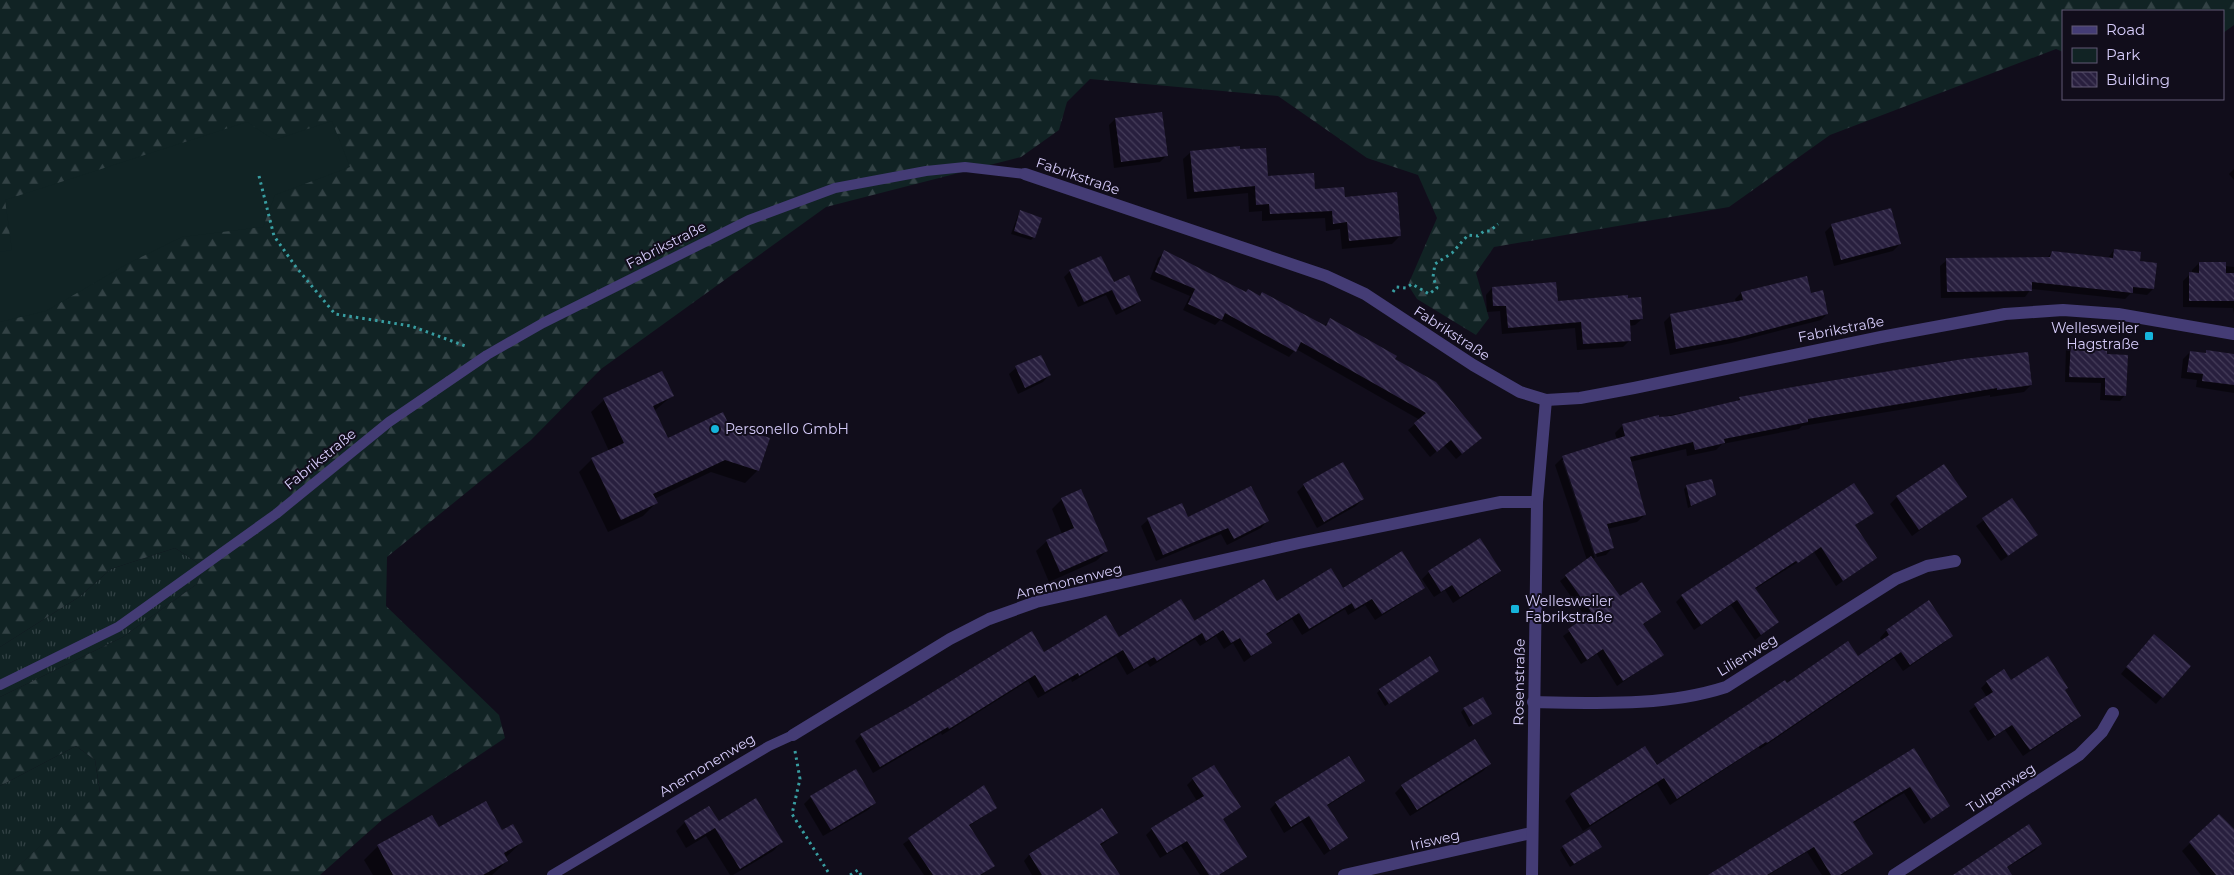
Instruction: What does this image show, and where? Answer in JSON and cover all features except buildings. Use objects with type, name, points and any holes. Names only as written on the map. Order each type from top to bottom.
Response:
[{"type":"street","name":"Fabrikstraße","points":[[1025,174],[1326,276],[1365,294],[1473,366],[1520,392],[1546,400],[1580,398],[1634,388],[1881,336],[2005,314],[2063,310],[2118,314],[2234,334]]},
{"type":"street","name":"Rosenstraße","points":[[1532,875],[1531,833],[1537,502],[1546,400]]},
{"type":"street","name":"Anemonenweg","points":[[793,735],[950,639],[989,619],[1036,602],[1299,543],[1491,504],[1537,502]]},
{"type":"street","name":"Lilienweg","points":[[1533,702],[1665,701],[1698,696],[1726,687],[1896,579],[1926,566],[1955,561]]},
{"type":"street","name":"Tulpenweg","points":[[1894,875],[2079,755],[2102,732],[2113,713]]},
{"type":"street","name":"Irisweg","points":[[1344,875],[1531,833]]},
{"type":"lane","name":"Fabrikstraße","points":[[0,685],[118,627],[276,514],[389,422],[487,355],[543,323],[748,220],[835,188],[926,171],[965,167],[1025,174]]},
{"type":"lane","name":"Anemonenweg","points":[[552,875],[769,746],[793,735]]},
{"type":"path","points":[[259,176],[274,236],[296,267],[335,314],[411,326],[487,355]]},
{"type":"path","points":[[1386,308],[1396,287],[1406,288],[1412,284],[1429,294],[1437,288],[1433,277],[1435,264],[1452,253],[1468,235],[1478,236],[1484,231],[1490,231],[1498,224]]},
{"type":"path","points":[[793,735],[800,779],[792,814],[830,875]]},
{"type":"path","points":[[850,875],[858,870],[861,875]]},
{"type":"green space","points":[[0,0],[2234,0],[2234,25],[2224,32],[2224,10],[2062,10],[2062,52],[2056,49],[1830,135],[1729,207],[1494,247],[1476,273],[1489,318],[1476,335],[1417,299],[1408,285],[1437,218],[1418,175],[1367,158],[1278,96],[1090,79],[1067,102],[1059,130],[1021,157],[826,207],[601,369],[531,440],[387,557],[386,606],[499,715],[505,738],[382,820],[320,875],[8,875],[100,792],[95,760],[76,746],[0,786],[0,697],[123,637],[197,584],[204,567],[175,548],[111,569],[79,597],[0,647]]},
{"type":"green space","points":[[332,121],[350,167],[275,195],[263,227],[182,237],[127,264],[46,311],[0,322],[0,252],[12,250],[5,200],[247,122],[274,140]]},
{"type":"green space","points":[[175,548],[204,567],[197,584],[123,637],[0,697],[0,647],[79,597],[111,569]]},
{"type":"green space","points":[[76,746],[95,760],[100,793],[8,875],[0,875],[0,786]]},
{"type":"place","name":"Wellesweiler Hagstraße","points":[[2149,336]]},
{"type":"place","name":"Personello GmbH","points":[[715,429]]},
{"type":"place","name":"Wellesweiler Fabrikstraße","points":[[1515,609]]}]
